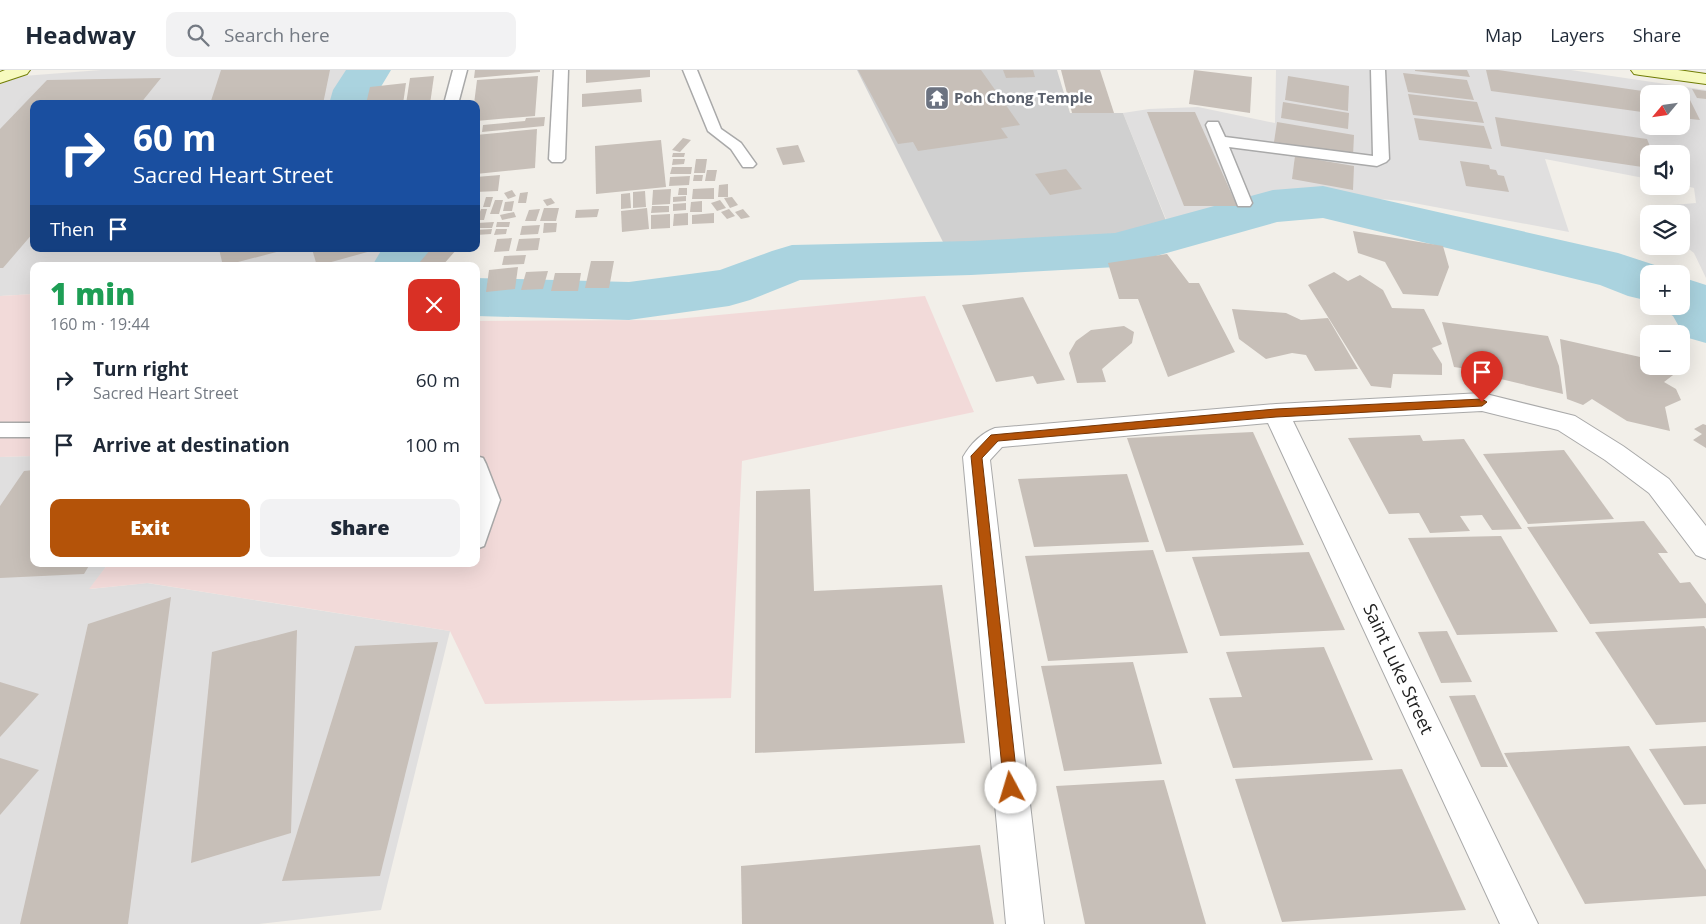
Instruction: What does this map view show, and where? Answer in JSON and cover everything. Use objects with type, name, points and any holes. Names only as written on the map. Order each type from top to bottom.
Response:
[{"type":"main road","points":[[0,78],[21,70]]},
{"type":"main road","points":[[1640,70],[1706,79]]},
{"type":"street","points":[[1025,924],[976,456],[995,438],[1276,413],[1482,402],[1566,423],[1614,453],[1659,486],[1706,547]]},
{"type":"street","name":"Saint Luke Street","points":[[1276,413],[1519,924]]},
{"type":"lane","points":[[452,100],[460,70]]},
{"type":"lane","points":[[557,159],[561,70]]},
{"type":"lane","points":[[690,70],[715,131],[736,146],[748,164]]},
{"type":"lane","points":[[1219,141],[1377,161],[1381,159],[1378,70]]},
{"type":"lane","points":[[1213,125],[1244,203]]},
{"type":"lane","points":[[0,430],[30,430]]},
{"type":"lane","points":[[480,475],[489,500],[480,528]]},
{"type":"shaded area","points":[[101,70],[356,70],[344,100],[30,100],[30,252],[384,252],[376,262],[30,262],[30,294],[0,296],[0,84],[23,76]]},
{"type":"shaded area","points":[[857,70],[1057,70],[1070,113],[1123,113],[1169,228],[1112,248],[949,254]]},
{"type":"shaded area","points":[[1276,70],[1571,70],[1672,85],[1640,85],[1640,135],[1690,135],[1690,88],[1706,90],[1706,278],[1694,253],[1690,250],[1690,205],[1672,205],[1696,203],[1694,188],[1690,187],[1690,145],[1640,145],[1640,177],[1545,159],[1569,232],[1403,201],[1299,192],[1170,229],[1123,113],[1149,109],[1198,107],[1275,123]]},
{"type":"shaded area","points":[[30,294],[30,456],[0,457],[0,296]]},
{"type":"shaded area","points":[[925,296],[974,412],[742,461],[731,698],[485,704],[450,631],[148,583],[89,589],[106,567],[480,567],[480,321],[665,320]]},
{"type":"shaded area","points":[[30,456],[30,567],[106,567],[90,589],[147,583],[450,631],[381,910],[259,924],[0,924],[0,457]]},
{"type":"building","points":[[221,70],[330,70],[324,100],[211,100]]},
{"type":"building","points":[[475,70],[540,70],[540,72],[474,78]]},
{"type":"building","points":[[586,70],[650,70],[650,77],[586,83]]},
{"type":"building","name":"Poh Chong Temple","points":[[858,70],[981,70],[1020,125],[1001,128],[1008,138],[918,151],[913,142],[898,144]]},
{"type":"building","points":[[1003,70],[1033,70],[1035,77],[1006,78]]},
{"type":"building","points":[[1061,70],[1100,70],[1114,113],[1072,113]]},
{"type":"building","points":[[1194,70],[1252,77],[1250,113],[1189,104]]},
{"type":"building","points":[[1467,70],[1470,77],[1415,71]]},
{"type":"building","points":[[1486,70],[1498,70],[1640,91],[1640,112],[1491,91]]},
{"type":"building","points":[[1403,73],[1467,80],[1474,100],[1408,92]]},
{"type":"building","points":[[434,76],[431,100],[407,100],[410,78]]},
{"type":"building","points":[[538,76],[535,116],[480,121],[480,100],[474,100],[477,80]]},
{"type":"building","points":[[1288,76],[1349,86],[1348,111],[1285,100]]},
{"type":"building","points":[[161,78],[143,100],[30,100],[30,237],[3,268],[0,268],[0,129],[47,80]]},
{"type":"building","points":[[406,83],[404,100],[367,100],[370,87]]},
{"type":"building","points":[[641,89],[642,102],[582,107],[582,94]]},
{"type":"building","points":[[1692,89],[1706,91],[1706,99],[1697,98]]},
{"type":"building","points":[[1408,94],[1477,102],[1484,123],[1413,115]]},
{"type":"building","points":[[1690,100],[1700,120],[1690,119]]},
{"type":"building","points":[[1283,102],[1349,113],[1348,129],[1281,118]]},
{"type":"building","points":[[1147,112],[1195,112],[1237,206],[1184,206]]},
{"type":"building","points":[[545,117],[544,126],[482,132],[483,125]]},
{"type":"building","points":[[1495,117],[1647,139],[1649,145],[1640,145],[1640,167],[1501,146]]},
{"type":"building","points":[[1414,118],[1484,126],[1492,149],[1419,140]]},
{"type":"building","points":[[1277,122],[1354,135],[1353,156],[1274,142]]},
{"type":"building","points":[[537,129],[535,168],[480,174],[480,135]]},
{"type":"building","points":[[683,138],[691,140],[680,152],[672,150]]},
{"type":"building","points":[[661,140],[666,187],[596,194],[595,146]]},
{"type":"building","points":[[798,145],[805,162],[783,165],[776,148]]},
{"type":"building","points":[[673,153],[685,153],[684,157],[672,157]]},
{"type":"building","points":[[1295,156],[1354,166],[1353,190],[1292,179]]},
{"type":"building","points":[[673,159],[685,159],[684,164],[672,165]]},
{"type":"building","points":[[696,159],[707,159],[705,173],[694,173]]},
{"type":"building","points":[[1460,161],[1489,165],[1490,169],[1496,170],[1498,175],[1504,176],[1509,192],[1466,186]]},
{"type":"building","points":[[672,167],[692,167],[691,174],[670,174]]},
{"type":"building","points":[[1066,169],[1082,189],[1050,195],[1035,174]]},
{"type":"building","points":[[707,170],[717,170],[715,181],[705,181]]},
{"type":"building","points":[[500,175],[498,191],[480,192],[480,177]]},
{"type":"building","points":[[694,175],[703,175],[702,181],[693,181]]},
{"type":"building","points":[[690,176],[689,185],[669,186],[670,177]]},
{"type":"building","points":[[728,184],[728,197],[718,197],[719,185]]},
{"type":"building","points":[[679,188],[687,188],[687,195],[678,195]]},
{"type":"building","points":[[714,188],[714,199],[692,199],[693,189]]},
{"type":"building","points":[[671,189],[670,204],[652,205],[653,190]]},
{"type":"building","points":[[512,190],[516,196],[508,199],[504,193]]},
{"type":"building","points":[[645,191],[646,207],[633,208],[633,192]]},
{"type":"building","points":[[528,192],[526,203],[518,203],[520,193]]},
{"type":"building","points":[[630,193],[631,208],[621,209],[621,194]]},
{"type":"building","points":[[686,196],[686,201],[673,202],[673,197]]},
{"type":"building","points":[[486,197],[493,197],[490,207],[483,207]]},
{"type":"building","points":[[732,197],[738,205],[730,208],[724,198]]},
{"type":"building","points":[[551,198],[555,203],[547,206],[543,200]]},
{"type":"building","points":[[495,200],[503,200],[499,214],[490,214]]},
{"type":"building","points":[[720,200],[726,208],[717,211],[711,203]]},
{"type":"building","points":[[514,201],[512,211],[503,211],[505,202]]},
{"type":"building","points":[[702,201],[702,212],[690,212],[691,202]]},
{"type":"building","points":[[686,203],[686,210],[673,211],[673,204]]},
{"type":"building","points":[[652,206],[669,206],[669,212],[651,213]]},
{"type":"building","points":[[544,208],[559,208],[556,221],[540,221]]},
{"type":"building","points":[[647,208],[649,229],[622,232],[621,211]]},
{"type":"building","points":[[481,209],[487,209],[484,220],[480,220]]},
{"type":"building","points":[[540,209],[536,221],[525,221],[529,210]]},
{"type":"building","points":[[599,209],[597,217],[575,218],[576,210]]},
{"type":"building","points":[[729,209],[735,216],[727,219],[721,212]]},
{"type":"building","points":[[743,209],[750,217],[741,219],[735,212]]},
{"type":"building","points":[[514,212],[516,217],[502,220],[500,215]]},
{"type":"building","points":[[688,213],[688,225],[673,226],[674,214]]},
{"type":"building","points":[[714,213],[714,223],[692,224],[692,215]]},
{"type":"building","points":[[670,214],[670,228],[651,229],[651,215]]},
{"type":"building","points":[[494,222],[492,228],[480,228],[480,223]]},
{"type":"building","points":[[497,222],[510,222],[509,227],[496,227]]},
{"type":"building","points":[[544,223],[557,223],[556,232],[543,233]]},
{"type":"building","points":[[540,225],[538,234],[520,235],[522,226]]},
{"type":"building","points":[[492,229],[491,234],[480,235],[480,230]]},
{"type":"building","points":[[496,229],[507,229],[506,234],[494,235]]},
{"type":"building","points":[[1353,231],[1443,246],[1449,267],[1438,296],[1403,294],[1385,262],[1358,253]]},
{"type":"building","points":[[512,238],[509,251],[494,252],[497,239]]},
{"type":"building","points":[[540,238],[538,250],[516,251],[519,239]]},
{"type":"building","points":[[220,252],[277,252],[238,262],[222,262]]},
{"type":"building","points":[[313,252],[367,252],[331,262],[316,262]]},
{"type":"building","points":[[428,252],[454,252],[446,262],[420,262]]},
{"type":"building","points":[[1167,254],[1189,283],[1199,283],[1235,352],[1168,377],[1138,299],[1119,299],[1108,263]]},
{"type":"building","points":[[526,255],[524,264],[502,265],[504,256]]},
{"type":"building","points":[[591,261],[614,261],[609,288],[585,288]]},
{"type":"building","points":[[518,267],[515,289],[486,292],[489,270]]},
{"type":"building","points":[[548,271],[543,289],[521,290],[526,272]]},
{"type":"building","points":[[1334,272],[1348,281],[1360,275],[1383,290],[1392,308],[1424,309],[1442,344],[1432,348],[1442,364],[1442,375],[1393,374],[1391,388],[1371,386],[1308,285]]},
{"type":"building","points":[[555,273],[581,273],[578,291],[551,291]]},
{"type":"building","points":[[1023,297],[1065,380],[1037,384],[1033,376],[996,382],[962,305]]},
{"type":"building","points":[[1232,309],[1286,313],[1301,320],[1328,318],[1358,369],[1315,371],[1306,355],[1292,353],[1266,359],[1239,339]]},
{"type":"building","points":[[1442,322],[1548,336],[1559,366],[1563,394],[1488,376],[1481,371],[1454,367]]},
{"type":"building","points":[[1124,326],[1134,332],[1132,343],[1102,369],[1106,382],[1077,383],[1069,353],[1076,341],[1091,330]]},
{"type":"building","points":[[1560,339],[1640,357],[1640,375],[1673,375],[1664,382],[1676,389],[1681,400],[1665,407],[1670,431],[1627,421],[1592,399],[1583,405],[1567,399]]},
{"type":"building","points":[[1703,424],[1706,425],[1706,448],[1693,440],[1702,434],[1694,429]]},
{"type":"building","points":[[1253,432],[1304,545],[1166,552],[1127,438]]},
{"type":"building","points":[[1420,435],[1423,441],[1464,439],[1522,529],[1492,530],[1482,515],[1460,516],[1470,531],[1430,533],[1419,513],[1389,514],[1348,438]]},
{"type":"building","points":[[1564,450],[1614,519],[1528,524],[1483,454]]},
{"type":"building","points":[[30,470],[30,567],[88,567],[84,574],[0,578],[0,506],[24,471]]},
{"type":"building","points":[[1127,474],[1149,542],[1034,547],[1018,479]]},
{"type":"building","points":[[810,489],[814,591],[942,585],[965,743],[755,753],[756,491]]},
{"type":"building","points":[[1644,521],[1668,553],[1658,553],[1680,583],[1690,582],[1706,604],[1706,618],[1590,624],[1527,527]]},
{"type":"building","points":[[1501,536],[1558,632],[1457,635],[1408,538]]},
{"type":"building","points":[[1153,550],[1188,653],[1048,661],[1025,556]]},
{"type":"building","points":[[1309,552],[1345,630],[1220,636],[1192,557]]},
{"type":"building","points":[[171,597],[128,924],[20,924],[88,624]]},
{"type":"building","points":[[1704,626],[1706,629],[1706,722],[1656,725],[1595,632]]},
{"type":"building","points":[[297,630],[291,833],[191,863],[212,652]]},
{"type":"building","points":[[1447,631],[1472,682],[1441,683],[1418,632]]},
{"type":"building","points":[[438,642],[380,876],[282,881],[355,646]]},
{"type":"building","points":[[1324,647],[1373,760],[1233,768],[1209,698],[1242,697],[1226,652]]},
{"type":"building","points":[[1133,662],[1162,764],[1064,771],[1041,666]]},
{"type":"building","points":[[0,682],[39,694],[0,737]]},
{"type":"building","points":[[1475,695],[1508,767],[1481,767],[1449,696]]},
{"type":"building","points":[[1629,746],[1706,870],[1706,896],[1585,904],[1504,753]]},
{"type":"building","points":[[1706,746],[1706,804],[1684,805],[1649,749]]},
{"type":"building","points":[[0,758],[39,770],[0,815]]},
{"type":"building","points":[[1402,769],[1466,910],[1282,922],[1235,779]]},
{"type":"building","points":[[1164,780],[1206,924],[1085,924],[1056,786]]},
{"type":"building","points":[[980,845],[994,924],[742,924],[741,866]]},
{"type":"waterway","points":[[353,100],[356,90],[369,70]]},
{"type":"waterway","points":[[480,297],[629,301],[729,287],[792,263],[971,258],[1117,250],[1273,206],[1323,202],[1618,271],[1640,280]]},
{"type":"waterway","points":[[402,262],[408,252]]},
{"type":"waterway","points":[[1690,301],[1698,305],[1706,323]]},
{"type":"place","name":"Poh Chong Temple","points":[[937,98]]},
{"type":"route","points":[[1011,788],[976,456],[995,438],[1276,413],[1482,402]]}]
